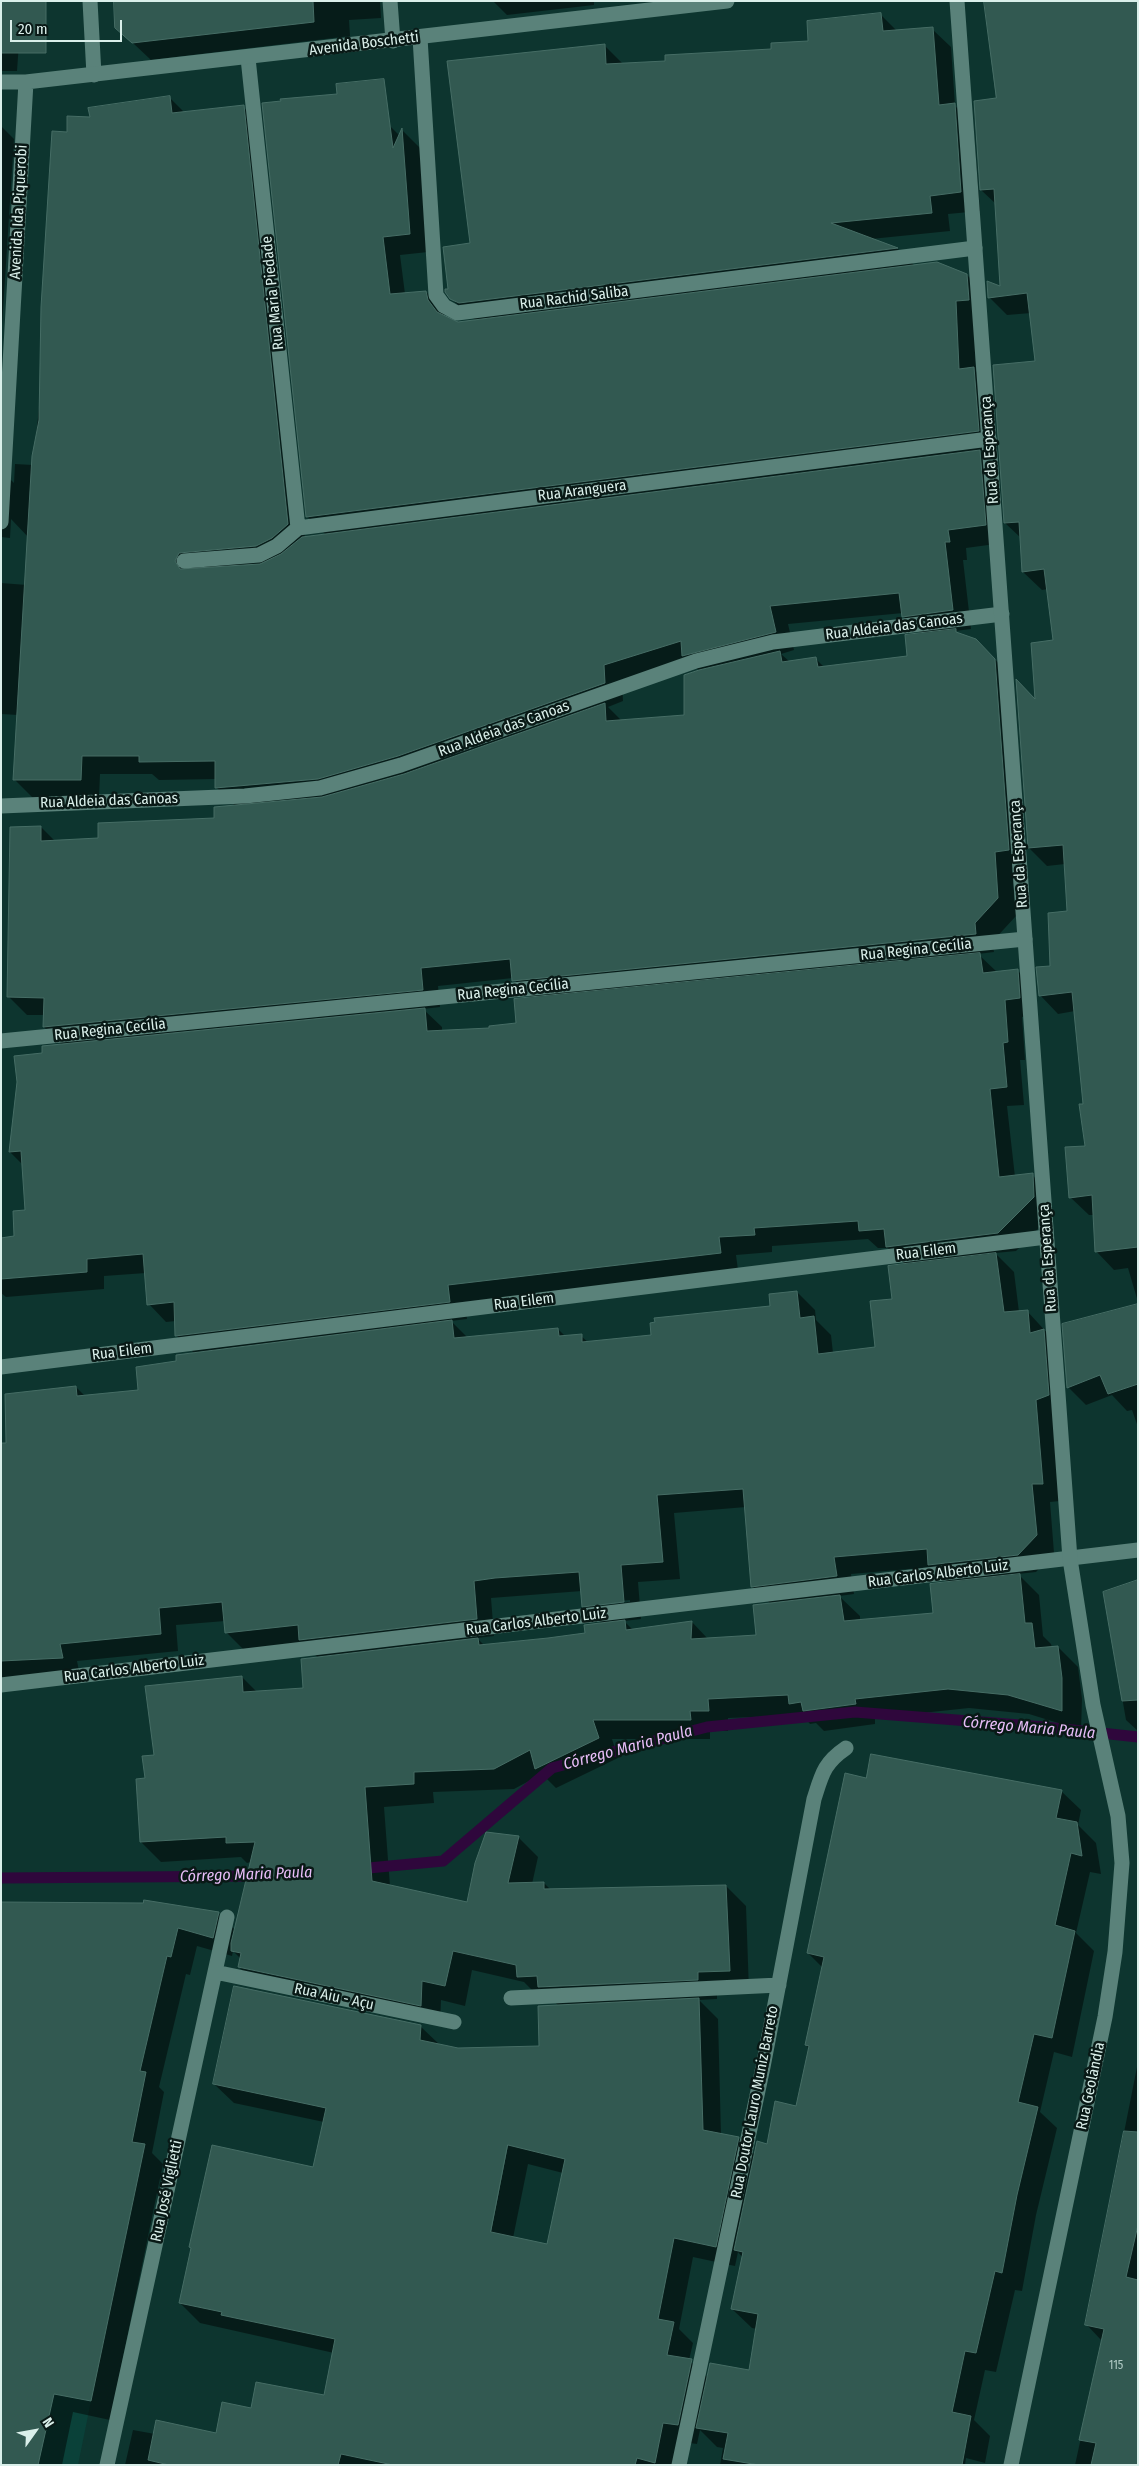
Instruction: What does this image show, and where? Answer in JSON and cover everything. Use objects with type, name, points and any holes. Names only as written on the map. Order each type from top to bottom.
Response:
[{"type":"street","points":[[90,1],[94,75]]},
{"type":"street","points":[[390,1],[393,41]]},
{"type":"street","name":"Avenida Boschetti","points":[[1,82],[26,82],[248,58],[420,38],[670,5],[727,1]]},
{"type":"street","name":"Rua da Esperança","points":[[957,1],[1070,1559],[1093,1704]]},
{"type":"street","name":"Rua Rachid Saliba","points":[[420,38],[436,294],[444,306],[457,313],[975,248]]},
{"type":"street","name":"Rua Maria Piedade","points":[[248,58],[298,528]]},
{"type":"street","name":"Avenida Ida Piquerobi","points":[[1,522],[26,82]]},
{"type":"street","name":"Rua Aranguera","points":[[298,528],[989,439]]},
{"type":"street","points":[[184,561],[259,555],[277,546],[298,528]]},
{"type":"street","name":"Rua Aldeia das Canoas","points":[[1,806],[245,796],[320,788],[401,766],[696,661],[773,642],[1002,614]]},
{"type":"street","name":"Rua Regina Cecília","points":[[1,1041],[1025,939]]},
{"type":"street","name":"Rua Eilem","points":[[1,1367],[1046,1237]]},
{"type":"street","name":"Rua Carlos Alberto Luiz","points":[[1,1685],[1138,1550]]},
{"type":"street","name":"Rua Geolândia","points":[[1011,2465],[1105,2017],[1115,1952],[1122,1863],[1118,1816],[1093,1704]]},
{"type":"street","name":"Rua Doutor Lauro Muniz Barreto","points":[[679,2465],[779,1985],[814,1798],[824,1768],[833,1757],[846,1748]]},
{"type":"street","name":"Rua José Viglietti","points":[[107,2465],[227,1917]]},
{"type":"street","name":"Rua Aiu - Açu","points":[[215,1972],[454,2022]]},
{"type":"street","points":[[511,1998],[779,1985]]},
{"type":"shaded area","points":[[1,2383],[91,2401],[78,2465],[1,2465]]},
{"type":"building","points":[[1,1],[46,1],[46,53],[1,53]]},
{"type":"building","points":[[114,1],[313,1],[314,22],[132,43],[115,28]]},
{"type":"building","points":[[984,1],[1138,1],[1138,1247],[1095,1252],[1092,1195],[1069,1198],[1065,1147],[1085,1146],[1079,1104],[1083,1104],[1072,992],[1039,996],[1036,967],[1050,966],[1048,913],[1067,911],[1063,845],[1028,848],[1016,679],[1035,699],[1031,643],[1053,640],[1044,569],[1022,572],[1019,522],[1004,523],[993,365],[1035,361],[1027,293],[988,298],[987,281],[1000,286],[994,189],[980,190],[974,101],[996,98]]},
{"type":"building","points":[[881,13],[883,31],[933,27],[939,105],[955,103],[961,192],[930,196],[932,213],[831,223],[898,248],[459,303],[450,299],[445,292],[445,289],[448,289],[443,247],[470,243],[447,61],[605,44],[606,64],[665,61],[665,55],[771,49],[771,43],[808,41],[807,21]]},
{"type":"building","points":[[384,79],[393,148],[402,128],[410,234],[383,237],[390,294],[426,291],[428,300],[437,312],[458,322],[937,262],[967,274],[969,300],[956,301],[959,369],[974,367],[979,431],[306,517],[262,103],[281,101],[280,99],[337,94],[336,84]]},
{"type":"building","points":[[170,96],[172,113],[244,105],[288,524],[272,538],[256,546],[179,553],[175,561],[180,569],[260,564],[281,554],[302,537],[980,450],[986,525],[948,530],[950,542],[945,542],[953,610],[902,617],[899,593],[770,606],[776,632],[682,656],[681,641],[604,665],[605,683],[398,756],[318,779],[215,788],[215,761],[139,762],[139,756],[82,756],[81,780],[13,780],[32,456],[39,420],[41,307],[52,131],[67,132],[67,116],[90,117],[88,108]]},
{"type":"building","points":[[956,629],[956,632],[976,639],[995,659],[1009,850],[995,852],[998,898],[975,923],[976,934],[512,981],[510,959],[421,968],[423,990],[43,1027],[44,998],[7,997],[10,827],[41,826],[41,841],[98,838],[98,823],[214,818],[214,807],[322,797],[404,774],[605,703],[606,721],[684,715],[684,675],[699,670],[780,651],[782,662],[816,657],[818,667],[907,656],[905,635]]},
{"type":"building","points":[[980,953],[983,973],[1018,969],[1020,998],[1005,1000],[1008,1042],[1003,1043],[1007,1087],[990,1089],[999,1177],[1033,1173],[1034,1197],[998,1233],[886,1247],[884,1229],[859,1231],[858,1221],[754,1228],[755,1235],[719,1237],[721,1253],[448,1285],[450,1302],[175,1336],[174,1302],[147,1305],[143,1254],[87,1259],[87,1272],[1,1279],[1,1238],[14,1236],[13,1211],[25,1210],[21,1151],[9,1152],[17,1082],[14,1056],[42,1053],[42,1046],[425,1008],[427,1031],[489,1028],[489,1026],[516,1023],[514,999]]},
{"type":"building","points":[[996,1253],[1004,1312],[1028,1310],[1030,1333],[1044,1329],[1049,1395],[1036,1400],[1043,1484],[1032,1484],[1037,1535],[1018,1555],[928,1565],[927,1549],[834,1557],[837,1576],[751,1587],[743,1489],[657,1495],[663,1562],[621,1565],[624,1602],[582,1607],[579,1572],[495,1578],[474,1581],[477,1619],[299,1640],[298,1625],[225,1633],[222,1602],[159,1608],[161,1634],[60,1644],[63,1658],[1,1661],[1,1443],[6,1443],[5,1394],[76,1386],[77,1396],[138,1390],[136,1367],[176,1361],[176,1355],[452,1320],[454,1338],[558,1328],[559,1336],[582,1334],[582,1342],[651,1335],[650,1323],[655,1322],[654,1318],[770,1306],[769,1294],[797,1291],[800,1318],[814,1316],[818,1354],[875,1347],[870,1301],[892,1299],[888,1266]]},
{"type":"building","points":[[1138,1304],[1138,1384],[1108,1394],[1100,1375],[1067,1388],[1062,1324]]},
{"type":"building","points":[[1020,1574],[1025,1623],[1032,1623],[1035,1648],[1058,1646],[1062,1678],[1062,1711],[1008,1695],[948,1689],[855,1699],[856,1704],[803,1711],[801,1702],[789,1704],[788,1695],[708,1699],[709,1711],[690,1711],[691,1720],[593,1720],[599,1738],[535,1769],[530,1750],[494,1769],[414,1772],[414,1784],[365,1787],[372,1881],[467,1902],[475,1863],[486,1832],[519,1836],[508,1883],[544,1882],[544,1889],[726,1885],[730,1971],[698,1972],[698,1980],[538,1987],[537,1976],[517,1977],[516,1965],[453,1951],[445,1986],[422,1981],[421,2006],[238,1967],[241,1953],[231,1951],[231,1943],[255,1842],[226,1843],[226,1837],[140,1842],[136,1779],[145,1778],[142,1756],[154,1755],[145,1686],[242,1676],[243,1692],[303,1688],[301,1659],[478,1638],[479,1645],[548,1638],[585,1633],[584,1625],[625,1620],[626,1630],[692,1621],[691,1639],[756,1635],[753,1605],[840,1595],[844,1621],[933,1613],[930,1584]]},
{"type":"building","points":[[1138,1580],[1138,1700],[1122,1701],[1103,1592]]},
{"type":"building","points":[[871,1754],[1062,1790],[1056,1818],[1077,1822],[1082,1856],[1071,1853],[1055,1925],[1075,1931],[1052,2038],[1034,2034],[1018,2102],[1038,2107],[1017,2195],[1002,2273],[995,2271],[976,2353],[965,2351],[952,2412],[971,2416],[962,2465],[759,2465],[723,2459],[728,2433],[696,2428],[710,2363],[749,2370],[758,2314],[731,2309],[743,2252],[734,2250],[757,2141],[767,2144],[775,2101],[796,2106],[809,2046],[805,2045],[824,1957],[807,1953],[845,1773],[866,1778]]},
{"type":"building","points":[[144,1900],[219,1912],[213,1938],[178,1928],[171,1957],[167,1956],[140,2071],[146,2072],[132,2142],[145,2144],[91,2401],[54,2394],[38,2465],[1,2465],[1,1902],[143,1903]]},
{"type":"building","points":[[234,1986],[421,2025],[420,2040],[458,2048],[539,2046],[538,2006],[699,1998],[703,2130],[739,2137],[716,2247],[674,2238],[658,2319],[674,2322],[667,2355],[692,2359],[678,2425],[663,2423],[655,2463],[637,2458],[635,2465],[393,2465],[341,2454],[338,2465],[169,2465],[148,2460],[156,2420],[216,2433],[222,2402],[251,2408],[256,2382],[324,2395],[335,2339],[221,2315],[222,2312],[179,2303],[191,2248],[189,2247],[212,2145],[313,2167],[326,2108],[213,2084]],"holes":[[[508,2145],[565,2159],[547,2244],[491,2232]]]},
{"type":"building","points":[[1124,2131],[1138,2132],[1138,2225],[1126,2277],[1138,2280],[1138,2465],[1091,2465],[1096,2443],[1079,2440],[1104,2329],[1085,2325]]},
{"type":"waterway","name":"Córrego Maria Paula","points":[[358,1869],[443,1861],[552,1768],[707,1727],[855,1712],[1045,1727],[1138,1737]]},
{"type":"waterway","name":"Córrego Maria Paula","points":[[1,1878],[262,1876]]}]
